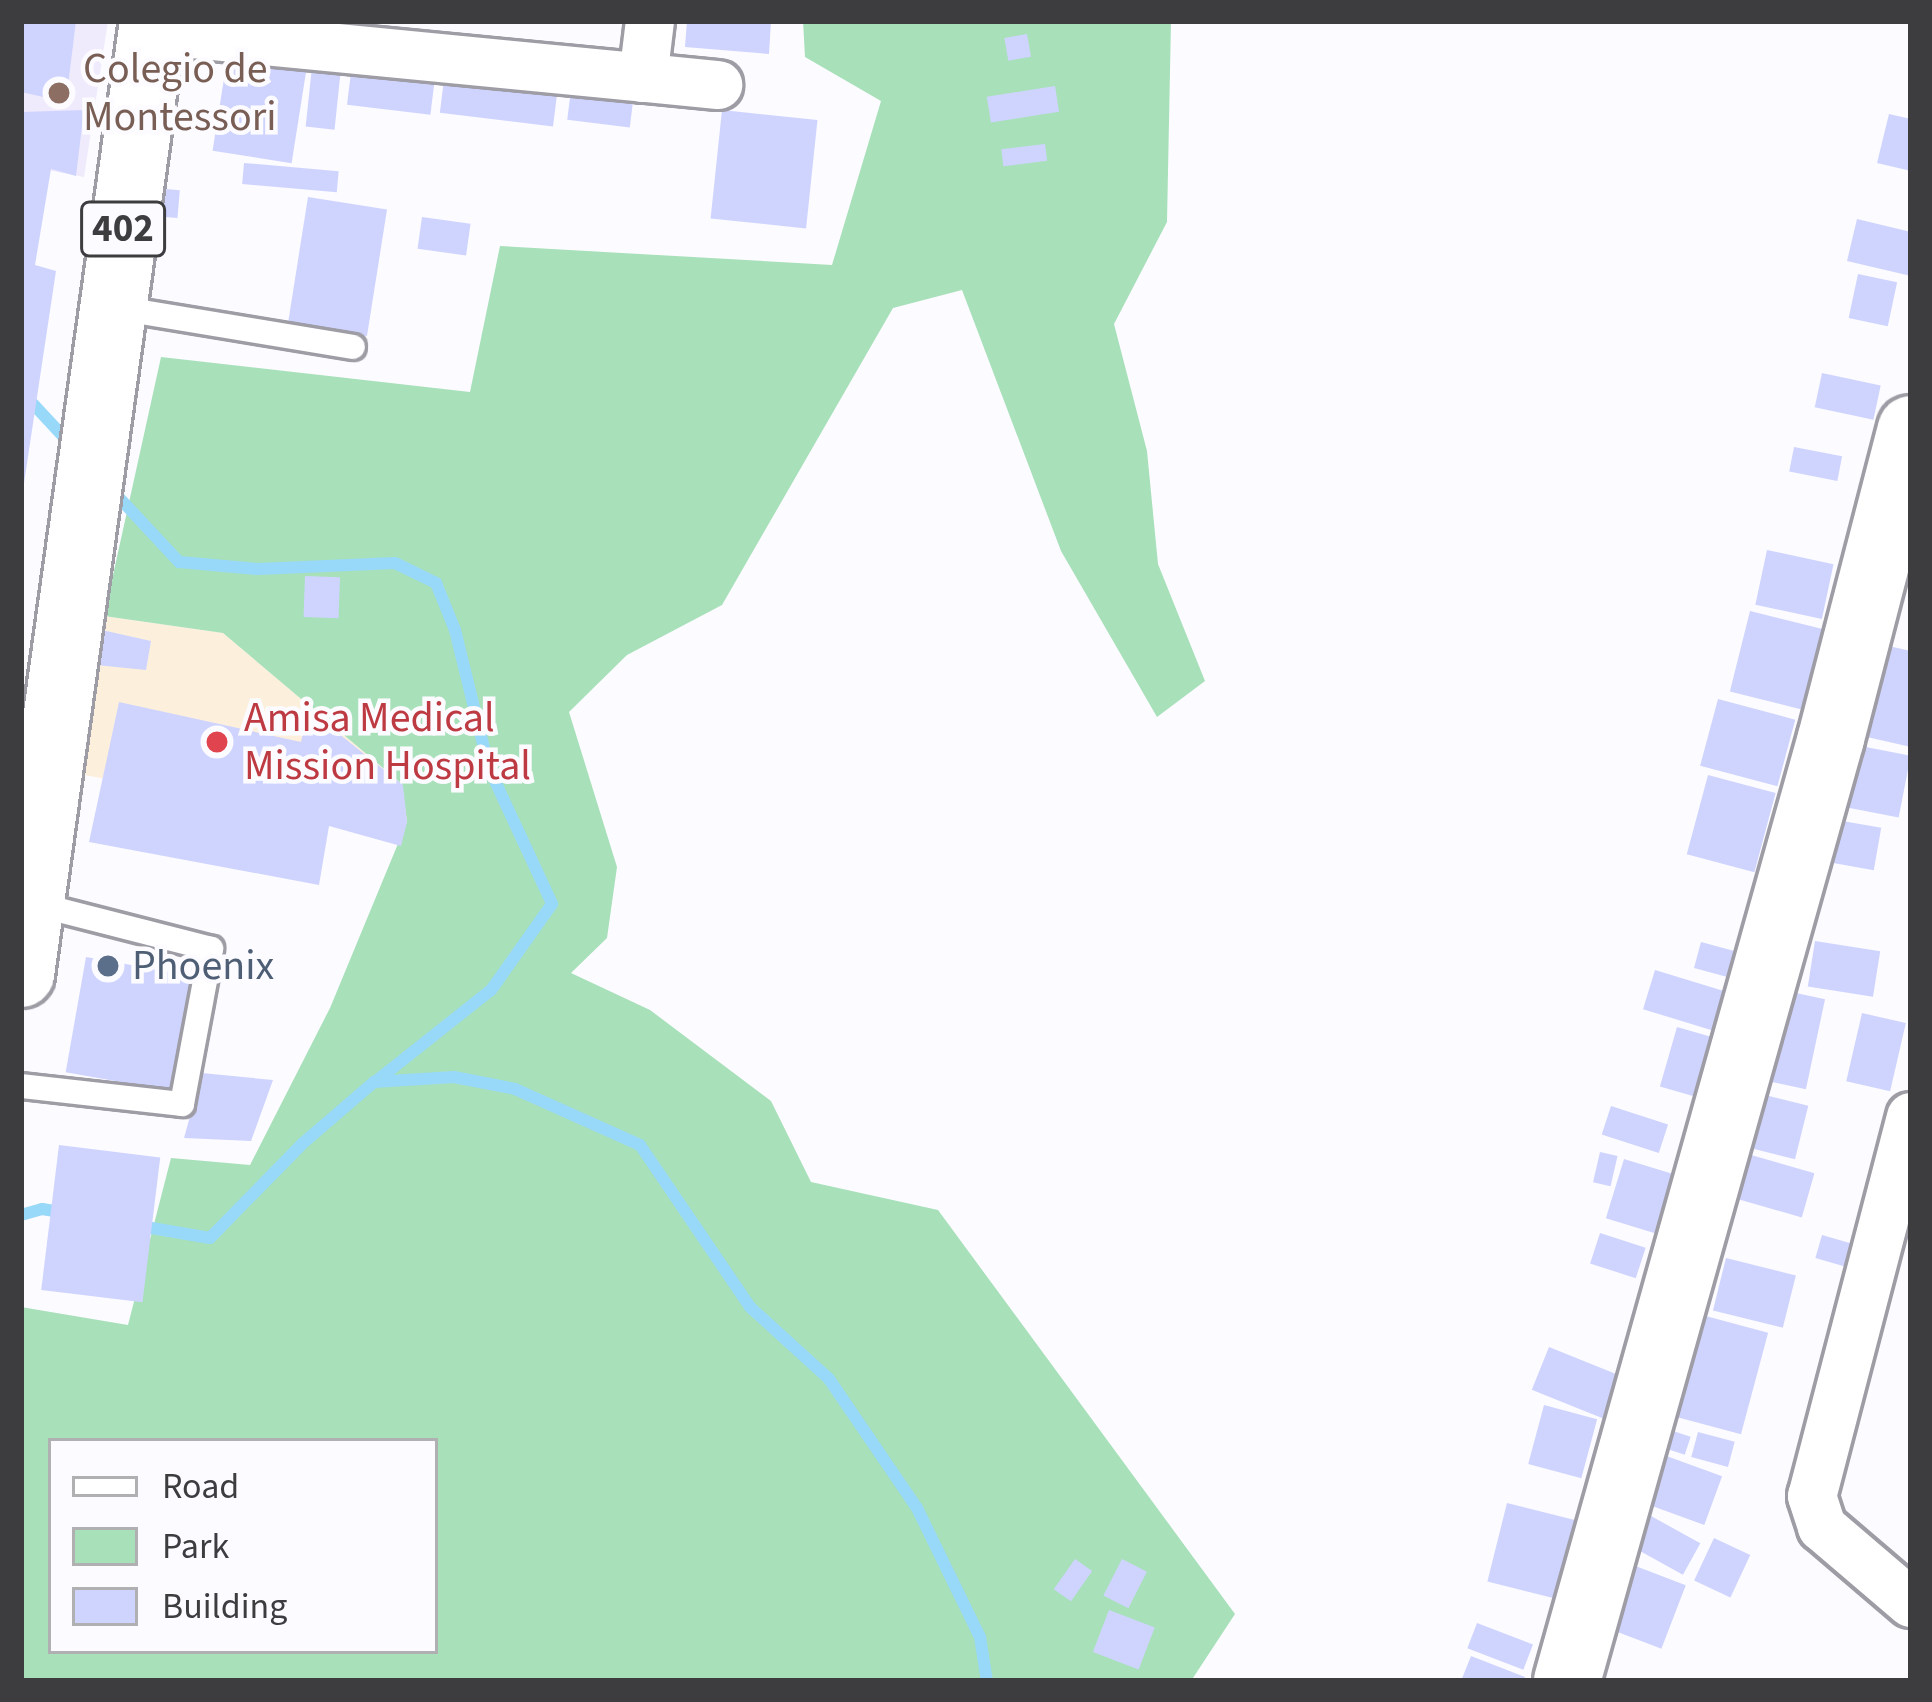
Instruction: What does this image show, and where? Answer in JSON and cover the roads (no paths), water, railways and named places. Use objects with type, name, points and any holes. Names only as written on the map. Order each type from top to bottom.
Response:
[{"type":"street","points":[[643,78],[650,21]]},
{"type":"street","points":[[152,26],[718,85]]},
{"type":"street","name":"402","points":[[21,974],[152,26]]},
{"type":"street","points":[[1567,1681],[1831,738],[1911,429]]},
{"type":"street","points":[[1911,1117],[1812,1496],[1822,1527],[1911,1603]]},
{"type":"lane","points":[[111,307],[352,346]]},
{"type":"lane","points":[[21,1087],[182,1104],[211,949],[30,902]]},
{"type":"waterway","points":[[21,391],[73,447]]},
{"type":"waterway","points":[[111,489],[179,562],[258,569],[395,563],[436,583],[455,630],[489,768],[552,904],[491,990],[375,1082]]},
{"type":"waterway","points":[[134,1225],[210,1238],[302,1144],[374,1082],[454,1077],[515,1089],[640,1145],[750,1307],[829,1379],[917,1508],[980,1637],[987,1681]]},
{"type":"waterway","points":[[21,1215],[42,1209],[61,1212]]},
{"type":"place","name":"Colegio de Montessori","points":[[59,93]]},
{"type":"place","name":"Amisa Medical Mission Hospital","points":[[217,742]]},
{"type":"place","name":"Phoenix","points":[[108,966]]}]
